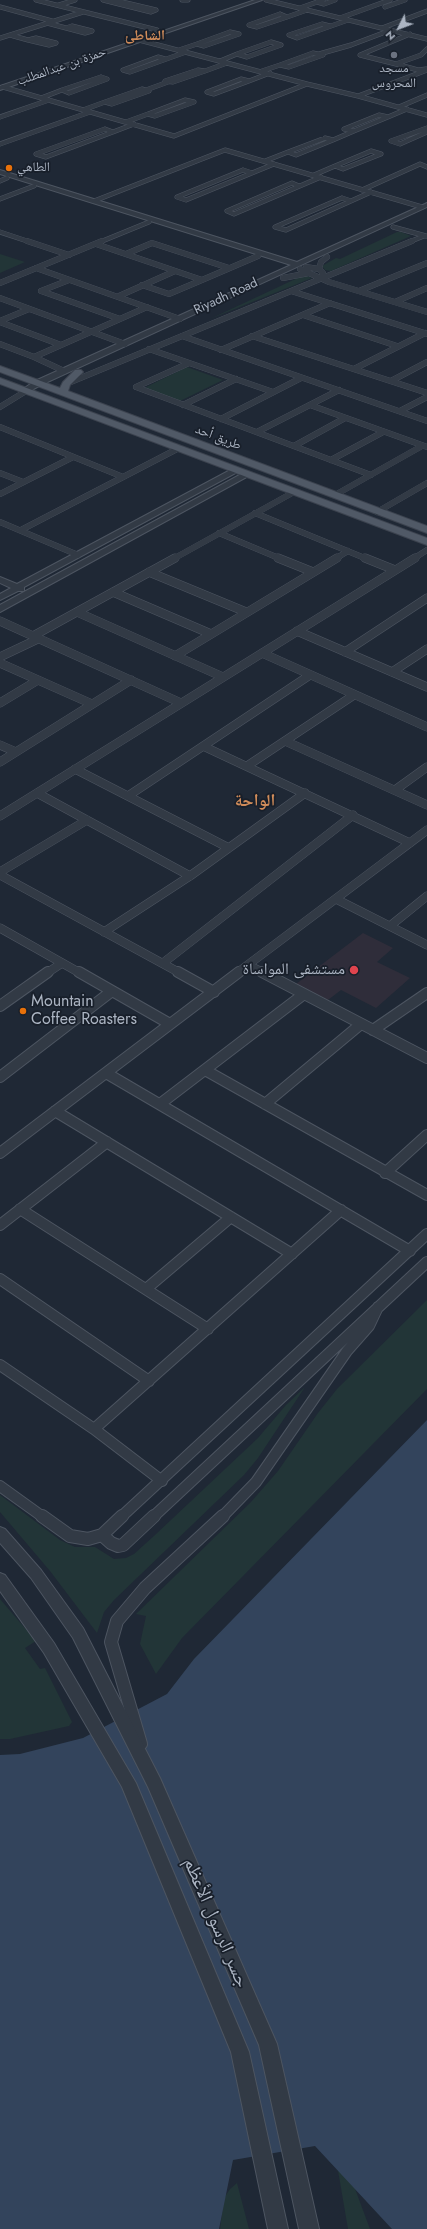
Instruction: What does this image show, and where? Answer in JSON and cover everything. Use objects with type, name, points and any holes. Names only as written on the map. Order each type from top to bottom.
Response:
[{"type":"main road","name":"طريق أحد","points":[[0,369],[42,385],[64,388],[335,496],[427,530]]},
{"type":"main road","points":[[64,388],[78,372]]},
{"type":"main road","name":"طريق أحد","points":[[0,381],[427,542]]},
{"type":"street","points":[[36,0],[157,30]]},
{"type":"street","points":[[59,5],[75,0]]},
{"type":"street","points":[[107,0],[151,12],[156,10],[114,0]]},
{"type":"street","points":[[182,0],[188,0]]},
{"type":"street","name":"حمزة بن عبدالمطلب","points":[[1,85],[139,40],[248,0]]},
{"type":"street","name":"حمزة بن عبدالمطلب","points":[[217,12],[260,0]]},
{"type":"street","points":[[266,0],[427,39]]},
{"type":"street","points":[[300,8],[322,0]]},
{"type":"street","points":[[317,2],[324,4],[335,0]]},
{"type":"street","points":[[340,18],[390,0]]},
{"type":"street","points":[[357,12],[366,14],[405,0]]},
{"type":"street","points":[[0,7],[52,22]]},
{"type":"street","points":[[250,29],[307,10]]},
{"type":"street","points":[[382,28],[427,11]]},
{"type":"street","points":[[0,12],[25,18],[32,16]]},
{"type":"street","points":[[0,38],[8,33],[15,33],[84,12]]},
{"type":"street","points":[[258,27],[249,25],[280,14],[288,17]]},
{"type":"street","points":[[399,22],[406,23],[427,16]]},
{"type":"street","name":"حمزة بن عبدالمطلب","points":[[1,85],[157,30],[203,17]]},
{"type":"street","points":[[290,39],[297,38],[348,20]]},
{"type":"street","points":[[47,23],[66,28],[85,33],[92,31],[72,26],[66,28]]},
{"type":"street","points":[[297,38],[289,35],[322,24],[330,26]]},
{"type":"street","points":[[262,71],[313,53],[319,54],[391,30]]},
{"type":"street","points":[[179,50],[230,32],[234,33],[242,31]]},
{"type":"street","points":[[8,33],[28,40],[48,45],[56,43],[36,38],[28,40]]},
{"type":"street","points":[[410,34],[360,55],[419,71]]},
{"type":"street","points":[[139,40],[427,114]]},
{"type":"street","points":[[220,61],[271,42],[274,43],[282,41]]},
{"type":"street","points":[[396,64],[421,55],[427,49]]},
{"type":"street","points":[[165,59],[158,57],[123,70],[130,72],[186,52]]},
{"type":"street","points":[[83,110],[142,89],[146,90],[168,82],[173,82],[227,63]]},
{"type":"street","points":[[358,96],[419,71],[427,70]]},
{"type":"street","points":[[249,82],[241,79],[207,92],[214,94],[249,82],[270,74]]},
{"type":"street","points":[[41,98],[62,90],[101,77],[108,79],[70,93],[62,90]]},
{"type":"street","points":[[1,85],[174,136],[307,84]]},
{"type":"street","points":[[399,107],[427,95]]},
{"type":"street","points":[[418,99],[427,101]]},
{"type":"street","points":[[0,117],[49,100]]},
{"type":"street","points":[[126,122],[186,100],[194,102],[155,116],[148,114]]},
{"type":"street","points":[[0,112],[19,105],[27,108]]},
{"type":"street","points":[[265,161],[324,138],[332,140],[408,110]]},
{"type":"street","points":[[0,144],[90,112]]},
{"type":"street","points":[[354,131],[344,129],[379,115],[389,117]]},
{"type":"street","points":[[0,138],[60,117],[68,120]]},
{"type":"street","points":[[114,132],[105,129],[36,154],[46,157],[114,132],[134,124]]},
{"type":"street","points":[[400,144],[391,141],[427,128]]},
{"type":"street","points":[[388,148],[427,132]]},
{"type":"street","points":[[94,202],[225,150],[425,208]]},
{"type":"street","points":[[314,175],[371,151],[376,152],[382,150]]},
{"type":"street","points":[[252,173],[243,170],[178,197],[186,200],[252,173],[274,164]]},
{"type":"street","points":[[362,190],[420,164],[427,167]]},
{"type":"street","points":[[420,171],[427,167]]},
{"type":"street","points":[[0,172],[299,267],[318,276],[359,291],[427,312]]},
{"type":"street","points":[[0,176],[258,256],[299,267],[319,269],[323,273],[291,291],[149,349],[64,388]]},
{"type":"street","points":[[299,186],[292,184],[227,211],[234,214],[320,177]]},
{"type":"street","points":[[384,180],[393,182],[407,177]]},
{"type":"street","points":[[0,181],[7,178]]},
{"type":"street","points":[[0,199],[34,186]]},
{"type":"street","points":[[352,201],[342,198],[275,227],[286,230],[352,201],[371,192]]},
{"type":"street","points":[[283,278],[299,267],[327,257],[393,227],[425,208]]},
{"type":"street","name":"Riyadh Road","points":[[42,385],[64,371],[180,318],[299,267],[425,208]]},
{"type":"street","points":[[0,283],[149,222]]},
{"type":"street","points":[[393,227],[425,236]]},
{"type":"street","points":[[0,232],[69,255]]},
{"type":"street","points":[[0,406],[26,391],[78,372],[283,278],[302,272],[318,276],[425,236]]},
{"type":"street","points":[[126,254],[152,243],[229,268]]},
{"type":"street","points":[[96,244],[202,280]]},
{"type":"street","points":[[142,285],[169,294],[258,256]]},
{"type":"street","points":[[319,269],[321,262],[327,257]]},
{"type":"street","points":[[359,291],[427,263]]},
{"type":"street","points":[[36,268],[180,318]]},
{"type":"street","points":[[119,296],[175,271]]},
{"type":"street","points":[[68,280],[40,291],[120,319]]},
{"type":"street","points":[[395,302],[427,288]]},
{"type":"street","points":[[291,291],[426,334]]},
{"type":"street","points":[[0,298],[125,344]]},
{"type":"street","points":[[221,350],[330,304]]},
{"type":"street","points":[[34,357],[147,306]]},
{"type":"street","points":[[0,322],[29,309]]},
{"type":"street","points":[[303,315],[397,346]]},
{"type":"street","points":[[0,322],[61,345]]},
{"type":"street","points":[[354,368],[397,346],[426,334]]},
{"type":"street","points":[[182,336],[427,421]]},
{"type":"street","points":[[252,336],[427,393]]},
{"type":"street","points":[[0,344],[34,357],[64,371]]},
{"type":"street","points":[[149,349],[273,392]]},
{"type":"street","points":[[391,381],[427,362]]},
{"type":"street","points":[[189,363],[136,388],[371,475]]},
{"type":"street","points":[[221,419],[301,378]]},
{"type":"street","points":[[183,405],[236,379]]},
{"type":"street","points":[[257,432],[339,390]]},
{"type":"street","points":[[400,411],[427,397]]},
{"type":"street","points":[[310,405],[424,447]]},
{"type":"street","points":[[294,446],[345,418]]},
{"type":"street","points":[[0,426],[123,477]]},
{"type":"street","points":[[331,460],[383,432]]},
{"type":"street","points":[[335,496],[424,447]]},
{"type":"street","points":[[21,530],[179,448]]},
{"type":"street","points":[[0,494],[73,457]]},
{"type":"street","points":[[3,592],[16,588],[237,470]]},
{"type":"street","points":[[0,473],[23,482]]},
{"type":"street","points":[[0,609],[248,474]]},
{"type":"street","points":[[377,512],[419,491],[427,483]]},
{"type":"street","points":[[0,657],[77,612],[294,492]]},
{"type":"street","points":[[255,514],[395,570]]},
{"type":"street","points":[[0,522],[78,555]]},
{"type":"street","points":[[219,533],[313,572]]},
{"type":"street","points":[[0,816],[427,550]]},
{"type":"street","points":[[175,656],[348,551]]},
{"type":"street","points":[[149,572],[246,612]]},
{"type":"street","points":[[0,580],[16,588],[25,595]]},
{"type":"street","points":[[3,592],[25,595]]},
{"type":"street","points":[[113,592],[211,634]]},
{"type":"street","points":[[345,652],[427,598]]},
{"type":"street","points":[[77,612],[223,677]]},
{"type":"street","points":[[0,621],[181,703]]},
{"type":"street","points":[[296,631],[427,688]]},
{"type":"street","points":[[392,672],[427,649]]},
{"type":"street","points":[[262,653],[427,727]]},
{"type":"street","points":[[0,663],[92,704]]},
{"type":"street","points":[[128,796],[310,675]]},
{"type":"street","points":[[0,703],[38,680]]},
{"type":"street","points":[[0,762],[131,680]]},
{"type":"street","points":[[247,766],[354,695]]},
{"type":"street","points":[[285,741],[427,805]]},
{"type":"street","points":[[0,745],[16,752]]},
{"type":"street","points":[[205,746],[410,843]]},
{"type":"street","points":[[394,790],[427,767]]},
{"type":"street","points":[[75,769],[229,848]]},
{"type":"street","points":[[37,793],[190,876]]},
{"type":"street","points":[[104,932],[190,876],[305,793]]},
{"type":"street","points":[[162,963],[353,815]]},
{"type":"street","points":[[87,820],[0,874],[214,992]]},
{"type":"street","points":[[0,1153],[427,830]]},
{"type":"street","points":[[390,926],[427,896]]},
{"type":"street","points":[[336,899],[427,945]]},
{"type":"street","points":[[0,928],[170,1024]]},
{"type":"street","points":[[0,1006],[62,963]]},
{"type":"street","points":[[248,965],[427,1058]]},
{"type":"street","points":[[2,1073],[112,991]]},
{"type":"street","points":[[373,1030],[427,993]]},
{"type":"street","points":[[160,1104],[304,994]]},
{"type":"street","points":[[265,1104],[361,1024]]},
{"type":"street","points":[[205,1070],[385,1173],[427,1195]]},
{"type":"street","points":[[106,1073],[410,1251]]},
{"type":"street","points":[[55,1111],[292,1254]]},
{"type":"street","points":[[385,1173],[427,1135]]},
{"type":"street","points":[[0,1225],[107,1142]]},
{"type":"street","points":[[20,1209],[208,1329]]},
{"type":"street","points":[[94,1429],[341,1210]]},
{"type":"street","points":[[146,1289],[231,1217]]},
{"type":"street","points":[[0,1486],[70,1536],[88,1539],[102,1535],[427,1234]]},
{"type":"street","points":[[102,1535],[111,1543],[118,1546],[123,1545],[427,1262]]},
{"type":"street","points":[[0,1279],[149,1381]]},
{"type":"street","points":[[154,1783],[136,1731],[111,1642],[117,1621],[145,1588],[214,1525],[256,1482],[339,1363],[369,1326],[378,1307]]},
{"type":"street","points":[[314,1367],[339,1363]]},
{"type":"street","points":[[0,1365],[94,1429],[162,1481]]},
{"type":"street","name":"جسر الرسول الأعظم","points":[[0,1533],[36,1574],[78,1633],[154,1783],[268,2044],[309,2229]]},
{"type":"street","name":"جسر الرسول الأعظم","points":[[0,1579],[49,1648],[128,1783],[240,2052],[278,2229]]},
{"type":"shaded area","points":[[397,232],[411,236],[331,271],[325,270],[322,266],[336,258],[340,259]]},
{"type":"shaded area","points":[[0,254],[25,262],[0,273]]},
{"type":"shaded area","points":[[304,275],[312,278],[210,319],[227,311]]},
{"type":"shaded area","points":[[187,367],[223,380],[180,401],[144,388]]},
{"type":"shaded area","name":"مستشفى المواساة","points":[[363,933],[393,948],[377,962],[410,978],[376,1008],[341,990],[328,1000],[296,984]]},
{"type":"shaded area","points":[[427,1300],[427,1389],[182,1638],[156,1674],[140,1644],[146,1616],[136,1614],[251,1502],[278,1471],[318,1413],[337,1389]]},
{"type":"shaded area","points":[[305,1387],[258,1458],[244,1475],[114,1600],[104,1612],[97,1633],[50,1571],[0,1512],[0,1495],[60,1540],[75,1547],[95,1547],[114,1559],[126,1558],[134,1554],[155,1535],[258,1438],[286,1405]]},
{"type":"shaded area","points":[[0,1599],[36,1641],[25,1648],[40,1669],[45,1668],[72,1722],[69,1726],[10,1739],[0,1739]]},
{"type":"shaded area","points":[[335,2153],[348,2170],[370,2229],[348,2229]]},
{"type":"shaded area","points":[[237,2183],[249,2229],[220,2229],[224,2198],[230,2189]]},
{"type":"water","points":[[427,1420],[427,2229],[392,2229],[315,2146],[233,2160],[219,2229],[0,2229],[0,1755],[20,1754],[83,1738],[167,1694],[194,1659]]},
{"type":"place","name":"مسجد المحروس","points":[[394,55]]},
{"type":"place","name":"الطاهي","points":[[9,168]]},
{"type":"place","name":"مستشفى المواساة","points":[[354,970]]},
{"type":"place","name":"Mountain Coffee Roasters","points":[[23,1011]]},
{"type":"district","name":"الشاطئ","points":[[145,37]]},
{"type":"district","name":"الواحة","points":[[255,802]]}]
